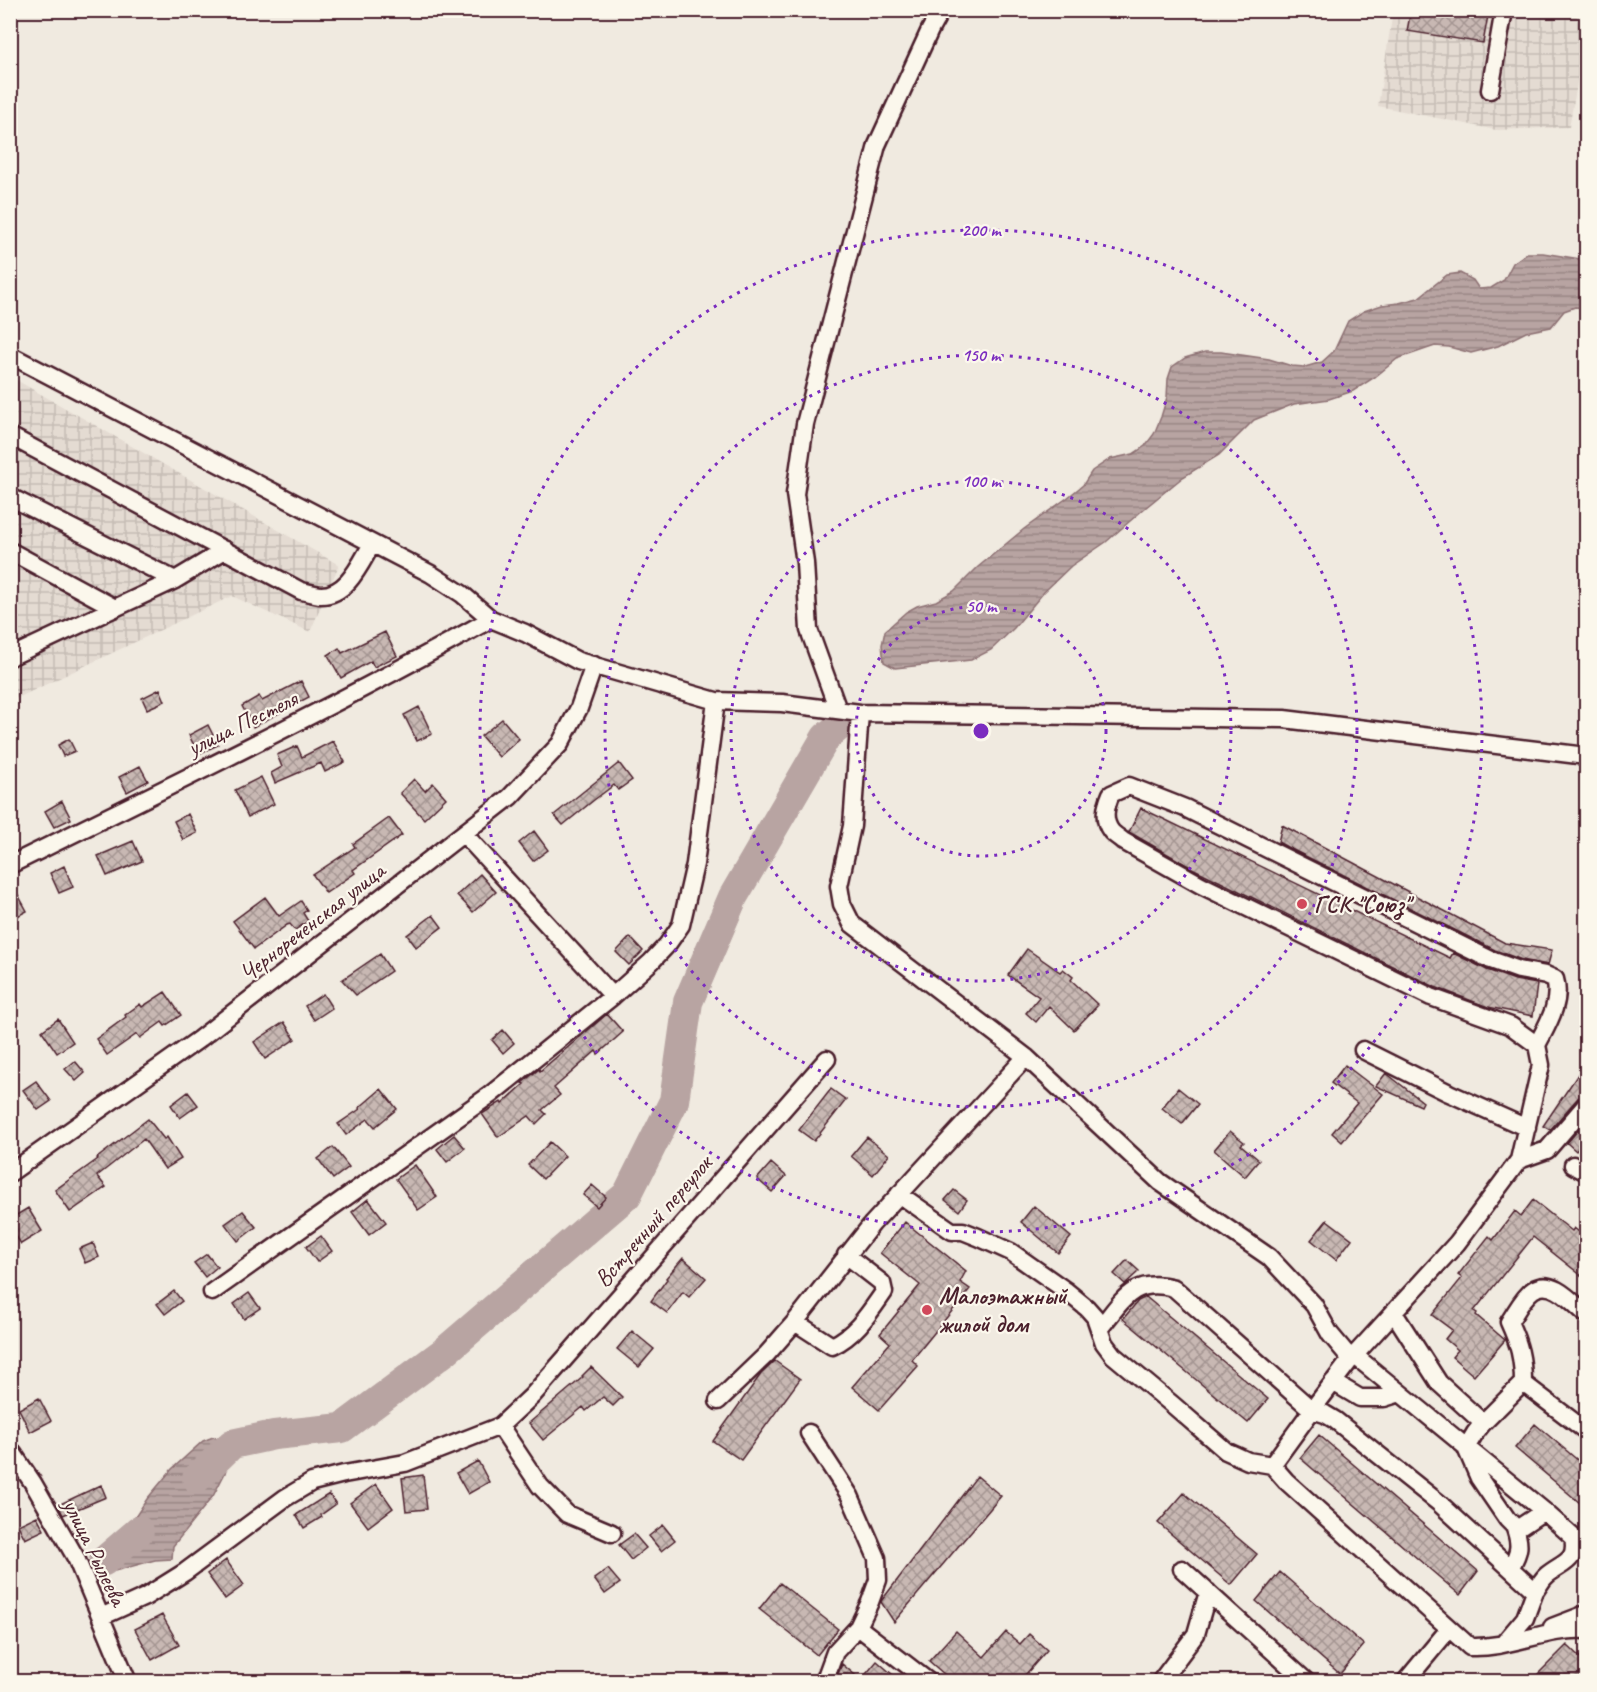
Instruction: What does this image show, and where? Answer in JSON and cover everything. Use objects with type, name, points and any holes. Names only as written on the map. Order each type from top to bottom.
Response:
[{"type":"street","points":[[838,710],[809,630],[805,564],[795,494],[805,423],[877,145],[941,10]]},
{"type":"street","points":[[1490,90],[1504,10]]},
{"type":"street","points":[[10,355],[431,574],[462,594],[491,619],[525,633],[578,662],[716,701],[782,703],[860,713],[1284,719],[1587,756]]},
{"type":"street","points":[[10,436],[301,591],[321,595],[337,591],[355,573],[372,544]]},
{"type":"street","points":[[10,497],[175,580]]},
{"type":"street","points":[[10,657],[175,580],[225,550]]},
{"type":"street","points":[[10,552],[115,608]]},
{"type":"street","name":"улица Пестеля","points":[[10,865],[337,703],[491,619]]},
{"type":"street","name":"Чернореченская улица","points":[[10,1173],[198,1040],[510,797],[560,744],[579,708],[594,665]]},
{"type":"street","points":[[212,1292],[490,1095],[613,996],[668,945],[681,925],[695,864],[716,701]]},
{"type":"street","points":[[860,713],[852,826],[839,886],[842,904],[852,924],[1026,1057],[1160,1182],[1269,1257],[1314,1305],[1339,1347],[1400,1393],[1573,1537],[1574,1552],[1570,1559],[1545,1576],[1535,1591],[1525,1618],[1503,1644]]},
{"type":"street","points":[[1272,1465],[1353,1357],[1458,1243],[1519,1160],[1541,1065],[1537,1045],[1554,1010],[1557,987],[1555,979],[1491,960],[1185,808],[1128,786],[1111,794],[1104,809],[1107,821],[1111,831],[1123,840],[1201,885],[1431,997],[1511,1026],[1537,1045]]},
{"type":"street","points":[[464,834],[613,996]]},
{"type":"street","points":[[1363,1050],[1449,1093],[1527,1128]]},
{"type":"street","points":[[718,1401],[767,1354],[795,1322],[846,1255],[899,1194],[1026,1057]]},
{"type":"street","name":"Встречный переулок","points":[[101,1617],[145,1597],[185,1572],[285,1498],[312,1482],[405,1463],[500,1426],[532,1396],[827,1059]]},
{"type":"street","points":[[1519,1160],[1547,1150],[1587,1105]]},
{"type":"street","points":[[899,1194],[952,1231],[963,1231],[978,1236],[1011,1252],[1065,1290],[1095,1317],[1104,1343],[1113,1355],[1226,1451],[1248,1461],[1272,1465],[1286,1481],[1470,1647],[1486,1648],[1544,1634],[1587,1630]]},
{"type":"street","points":[[795,1322],[831,1346],[843,1341],[865,1319],[884,1292],[882,1283],[846,1255]]},
{"type":"street","points":[[1100,1328],[1135,1289],[1160,1284],[1174,1288],[1312,1410],[1325,1414],[1344,1426],[1439,1503],[1535,1591]]},
{"type":"street","points":[[1466,1448],[1474,1433],[1523,1383],[1523,1363],[1518,1342],[1509,1322],[1526,1298],[1534,1290],[1544,1286],[1556,1289],[1587,1314]]},
{"type":"street","points":[[1394,1313],[1439,1383],[1483,1423]]},
{"type":"street","points":[[1333,1382],[1360,1398],[1384,1398],[1400,1393]]},
{"type":"street","points":[[1523,1383],[1587,1431]]},
{"type":"street","points":[[500,1426],[540,1486],[567,1514],[612,1533]]},
{"type":"street","points":[[809,1433],[850,1496],[877,1558],[878,1580],[870,1602],[858,1627],[835,1652],[824,1682]]},
{"type":"street","points":[[1466,1448],[1479,1478],[1507,1519],[1515,1526],[1520,1546],[1509,1568]]},
{"type":"street","name":"улица Рылеева","points":[[10,1449],[33,1483],[76,1558],[128,1682]]},
{"type":"street","points":[[1515,1526],[1520,1527],[1544,1511]]},
{"type":"street","points":[[1182,1569],[1307,1682]]},
{"type":"street","points":[[1160,1682],[1196,1634],[1208,1592]]},
{"type":"street","points":[[1503,1644],[1587,1614]]},
{"type":"street","points":[[858,1627],[929,1682]]},
{"type":"street","points":[[1405,1682],[1449,1629]]},
{"type":"shaded area","points":[[1393,11],[1575,11],[1585,42],[1569,127],[1496,130],[1378,106]]},
{"type":"shaded area","points":[[1527,253],[1543,253],[1586,260],[1586,308],[1575,307],[1564,311],[1551,327],[1526,332],[1498,346],[1471,353],[1435,346],[1397,359],[1353,391],[1329,399],[1294,404],[1254,420],[1219,455],[1183,477],[1106,542],[1071,566],[991,650],[971,660],[895,668],[884,662],[882,645],[885,631],[906,612],[917,606],[936,601],[954,591],[978,567],[1024,529],[1083,485],[1092,471],[1110,459],[1133,454],[1145,446],[1154,434],[1161,417],[1172,367],[1185,358],[1205,352],[1221,352],[1269,359],[1292,366],[1305,367],[1322,362],[1334,351],[1348,321],[1364,311],[1418,298],[1447,275],[1460,273],[1473,280],[1479,289],[1491,288],[1504,280],[1513,263]]},
{"type":"shaded area","points":[[11,377],[339,565],[310,632],[232,596],[11,701]]},
{"type":"shaded area","points":[[213,1437],[220,1439],[230,1454],[225,1473],[213,1496],[173,1546],[172,1559],[155,1560],[115,1571],[108,1561],[111,1548],[172,1469],[203,1441]]},
{"type":"building","points":[[1411,10],[1489,10],[1483,43],[1407,31]]},
{"type":"building","points":[[385,632],[397,656],[374,667],[371,661],[341,678],[328,655],[339,648],[342,653]]},
{"type":"building","points":[[301,681],[309,697],[253,727],[242,706],[259,696],[262,701]]},
{"type":"building","points":[[160,689],[165,701],[147,709],[142,698]]},
{"type":"building","points":[[419,707],[432,734],[417,741],[404,715]]},
{"type":"building","points":[[502,719],[519,739],[499,757],[481,736]]},
{"type":"building","points":[[208,725],[218,745],[198,754],[189,735]]},
{"type":"building","points":[[69,739],[75,751],[63,756],[58,745]]},
{"type":"building","points":[[333,741],[345,762],[325,772],[321,763],[275,783],[271,773],[282,767],[277,755],[297,746],[302,757]]},
{"type":"building","points":[[619,763],[632,780],[618,790],[614,785],[563,825],[554,815]]},
{"type":"building","points":[[140,766],[148,781],[127,792],[119,777]]},
{"type":"building","points":[[261,777],[274,804],[248,817],[235,790]]},
{"type":"building","points":[[414,779],[425,791],[433,783],[446,798],[424,819],[400,793]]},
{"type":"building","points":[[62,801],[71,819],[54,827],[45,811]]},
{"type":"building","name":"ГСК \"Союз\"","points":[[1141,808],[1450,958],[1453,953],[1487,970],[1515,980],[1537,984],[1533,1016],[1488,1007],[1435,987],[1192,868],[1129,832]]},
{"type":"building","points":[[188,814],[197,833],[183,840],[174,821]]},
{"type":"building","points":[[389,818],[402,835],[353,870],[355,873],[326,893],[313,875],[355,847],[353,844]]},
{"type":"building","name":"ГСК \"Союз\"","points":[[1282,825],[1505,943],[1552,950],[1548,965],[1522,960],[1495,950],[1287,847],[1278,842]]},
{"type":"building","points":[[534,831],[548,850],[533,861],[519,843]]},
{"type":"building","points":[[133,841],[142,861],[107,876],[98,856]]},
{"type":"building","points":[[64,866],[73,887],[59,893],[50,873]]},
{"type":"building","points":[[480,874],[496,892],[473,912],[457,895]]},
{"type":"building","points":[[10,880],[27,911],[10,920]]},
{"type":"building","points":[[265,897],[279,916],[301,901],[307,910],[303,913],[308,921],[295,930],[290,924],[287,925],[254,949],[233,921]]},
{"type":"building","points":[[433,915],[442,927],[416,947],[407,935]]},
{"type":"building","points":[[630,937],[643,951],[629,965],[616,952]]},
{"type":"building","points":[[1027,949],[1060,972],[1063,969],[1073,977],[1071,980],[1098,1005],[1074,1030],[1049,1006],[1036,1022],[1026,1013],[1039,997],[1008,975]]},
{"type":"building","points":[[380,954],[391,971],[356,995],[342,980]]},
{"type":"building","points":[[165,992],[181,1015],[165,1026],[162,1022],[140,1038],[137,1034],[107,1055],[96,1039],[140,1004],[142,1007]]},
{"type":"building","points":[[323,994],[332,1008],[314,1020],[305,1006]]},
{"type":"building","points":[[607,1014],[623,1032],[598,1054],[596,1051],[554,1088],[560,1095],[542,1110],[546,1114],[536,1124],[529,1116],[498,1137],[482,1114],[501,1102],[502,1104],[524,1084],[522,1083],[539,1069],[540,1071]]},
{"type":"building","points":[[58,1019],[73,1042],[57,1053],[42,1031]]},
{"type":"building","points":[[284,1022],[295,1039],[265,1059],[254,1042]]},
{"type":"building","points":[[503,1030],[514,1043],[503,1053],[492,1040]]},
{"type":"building","points":[[75,1061],[85,1073],[76,1081],[65,1069]]},
{"type":"building","points":[[1587,1061],[1587,1095],[1578,1098],[1550,1130],[1543,1126]]},
{"type":"building","points":[[1345,1065],[1383,1094],[1342,1142],[1332,1133],[1357,1103],[1331,1083]]},
{"type":"building","points":[[1386,1073],[1423,1102],[1421,1106],[1376,1086]]},
{"type":"building","points":[[36,1081],[51,1101],[38,1110],[23,1090]]},
{"type":"building","points":[[1178,1088],[1198,1104],[1182,1124],[1162,1108]]},
{"type":"building","points":[[381,1089],[397,1109],[375,1127],[368,1119],[346,1135],[338,1124],[360,1109]]},
{"type":"building","points":[[831,1089],[846,1100],[814,1141],[799,1130]]},
{"type":"building","points":[[188,1092],[198,1105],[180,1118],[171,1105]]},
{"type":"building","points":[[148,1119],[164,1139],[167,1137],[181,1159],[165,1169],[144,1139],[97,1176],[106,1187],[70,1212],[55,1190]]},
{"type":"building","points":[[1587,1120],[1587,1138],[1576,1151],[1567,1143]]},
{"type":"building","points":[[1230,1131],[1244,1142],[1241,1145],[1259,1160],[1245,1177],[1214,1150]]},
{"type":"building","points":[[454,1135],[465,1148],[447,1162],[437,1149]]},
{"type":"building","points":[[867,1137],[889,1155],[873,1175],[851,1156]]},
{"type":"building","points":[[550,1142],[565,1156],[543,1179],[528,1165]]},
{"type":"building","points":[[333,1147],[349,1167],[333,1179],[318,1159]]},
{"type":"building","points":[[771,1163],[786,1176],[772,1192],[757,1179]]},
{"type":"building","points":[[415,1165],[437,1197],[418,1210],[396,1179]]},
{"type":"building","points":[[592,1185],[606,1197],[597,1207],[583,1195]]},
{"type":"building","points":[[954,1190],[967,1200],[959,1211],[945,1200]]},
{"type":"building","points":[[368,1199],[386,1222],[369,1235],[352,1212]]},
{"type":"building","points":[[1533,1200],[1572,1231],[1574,1228],[1587,1238],[1587,1280],[1533,1237],[1474,1311],[1505,1340],[1474,1376],[1452,1357],[1458,1350],[1445,1339],[1452,1330],[1432,1315],[1462,1278],[1458,1275],[1489,1236],[1493,1240],[1515,1211],[1521,1216]]},
{"type":"building","points":[[1034,1206],[1071,1237],[1058,1253],[1021,1222]]},
{"type":"building","points":[[28,1208],[42,1231],[21,1244],[10,1227],[10,1219]]},
{"type":"building","points":[[243,1211],[256,1227],[238,1241],[225,1224]]},
{"type":"building","points":[[1327,1220],[1352,1239],[1336,1260],[1311,1240]]},
{"type":"building","name":"Малоэтажный жилой дом","points":[[905,1222],[966,1271],[960,1282],[970,1289],[912,1360],[918,1366],[879,1410],[852,1387],[890,1343],[880,1334],[920,1285],[880,1253]]},
{"type":"building","points":[[321,1236],[332,1251],[317,1262],[306,1247]]},
{"type":"building","points":[[93,1243],[99,1257],[85,1263],[79,1249]]},
{"type":"building","points":[[207,1254],[217,1267],[205,1277],[194,1263]]},
{"type":"building","points":[[683,1258],[706,1278],[689,1297],[683,1292],[667,1313],[651,1301]]},
{"type":"building","points":[[1127,1260],[1139,1271],[1125,1284],[1114,1274]]},
{"type":"building","points":[[174,1291],[182,1301],[165,1314],[157,1304]]},
{"type":"building","points":[[249,1293],[260,1308],[244,1319],[234,1304]]},
{"type":"building","points":[[1146,1297],[1268,1399],[1248,1423],[1123,1319],[1138,1301]]},
{"type":"building","points":[[632,1331],[654,1349],[639,1367],[617,1349]]},
{"type":"building","points":[[775,1361],[800,1379],[741,1460],[713,1441],[761,1374]]},
{"type":"building","points":[[591,1367],[622,1397],[613,1406],[603,1397],[586,1411],[583,1407],[543,1440],[529,1423],[583,1377]]},
{"type":"building","points":[[39,1398],[51,1421],[30,1432],[19,1409]]},
{"type":"building","points":[[1535,1424],[1587,1468],[1587,1509],[1515,1448]]},
{"type":"building","points":[[1319,1435],[1478,1571],[1460,1595],[1300,1458]]},
{"type":"building","points":[[478,1461],[489,1482],[468,1494],[456,1473]]},
{"type":"building","points":[[423,1475],[427,1509],[406,1511],[402,1478]]},
{"type":"building","points":[[977,1476],[1001,1496],[894,1622],[881,1602],[882,1600]]},
{"type":"building","points":[[376,1484],[393,1508],[368,1527],[350,1503]]},
{"type":"building","points":[[101,1485],[106,1497],[63,1515],[58,1505]]},
{"type":"building","points":[[1184,1493],[1257,1554],[1231,1585],[1158,1523]]},
{"type":"building","points":[[329,1494],[336,1504],[321,1515],[322,1517],[304,1528],[296,1515]]},
{"type":"building","points":[[37,1516],[44,1530],[25,1539],[18,1525]]},
{"type":"building","points":[[663,1525],[675,1540],[661,1551],[649,1536]]},
{"type":"building","points":[[634,1534],[646,1548],[631,1560],[619,1545]]},
{"type":"building","points":[[226,1560],[244,1585],[225,1599],[207,1574]]},
{"type":"building","points":[[608,1569],[620,1583],[605,1594],[594,1579]]},
{"type":"building","points":[[1280,1572],[1364,1645],[1340,1674],[1256,1601]]},
{"type":"building","points":[[780,1583],[838,1629],[817,1655],[759,1609]]},
{"type":"building","points":[[162,1615],[179,1645],[152,1660],[135,1629]]},
{"type":"building","points":[[956,1631],[984,1657],[1006,1632],[1020,1644],[1029,1634],[1047,1650],[1019,1682],[953,1682],[929,1661]]},
{"type":"building","points":[[1567,1645],[1587,1664],[1587,1682],[1530,1682]]},
{"type":"building","points":[[877,1661],[901,1682],[835,1682],[842,1664],[861,1680]]},
{"type":"waterway","points":[[197,1478],[232,1444],[274,1435],[342,1428],[444,1352],[627,1195],[674,1101],[688,1002],[733,897],[826,737],[837,728]]},
{"type":"waterway","points":[[104,1561],[139,1531]]},
{"type":"place","name":"ГСК \"Союз\"","points":[[1302,904]]},
{"type":"place","name":"Малоэтажный жилой дом","points":[[927,1310]]}]
